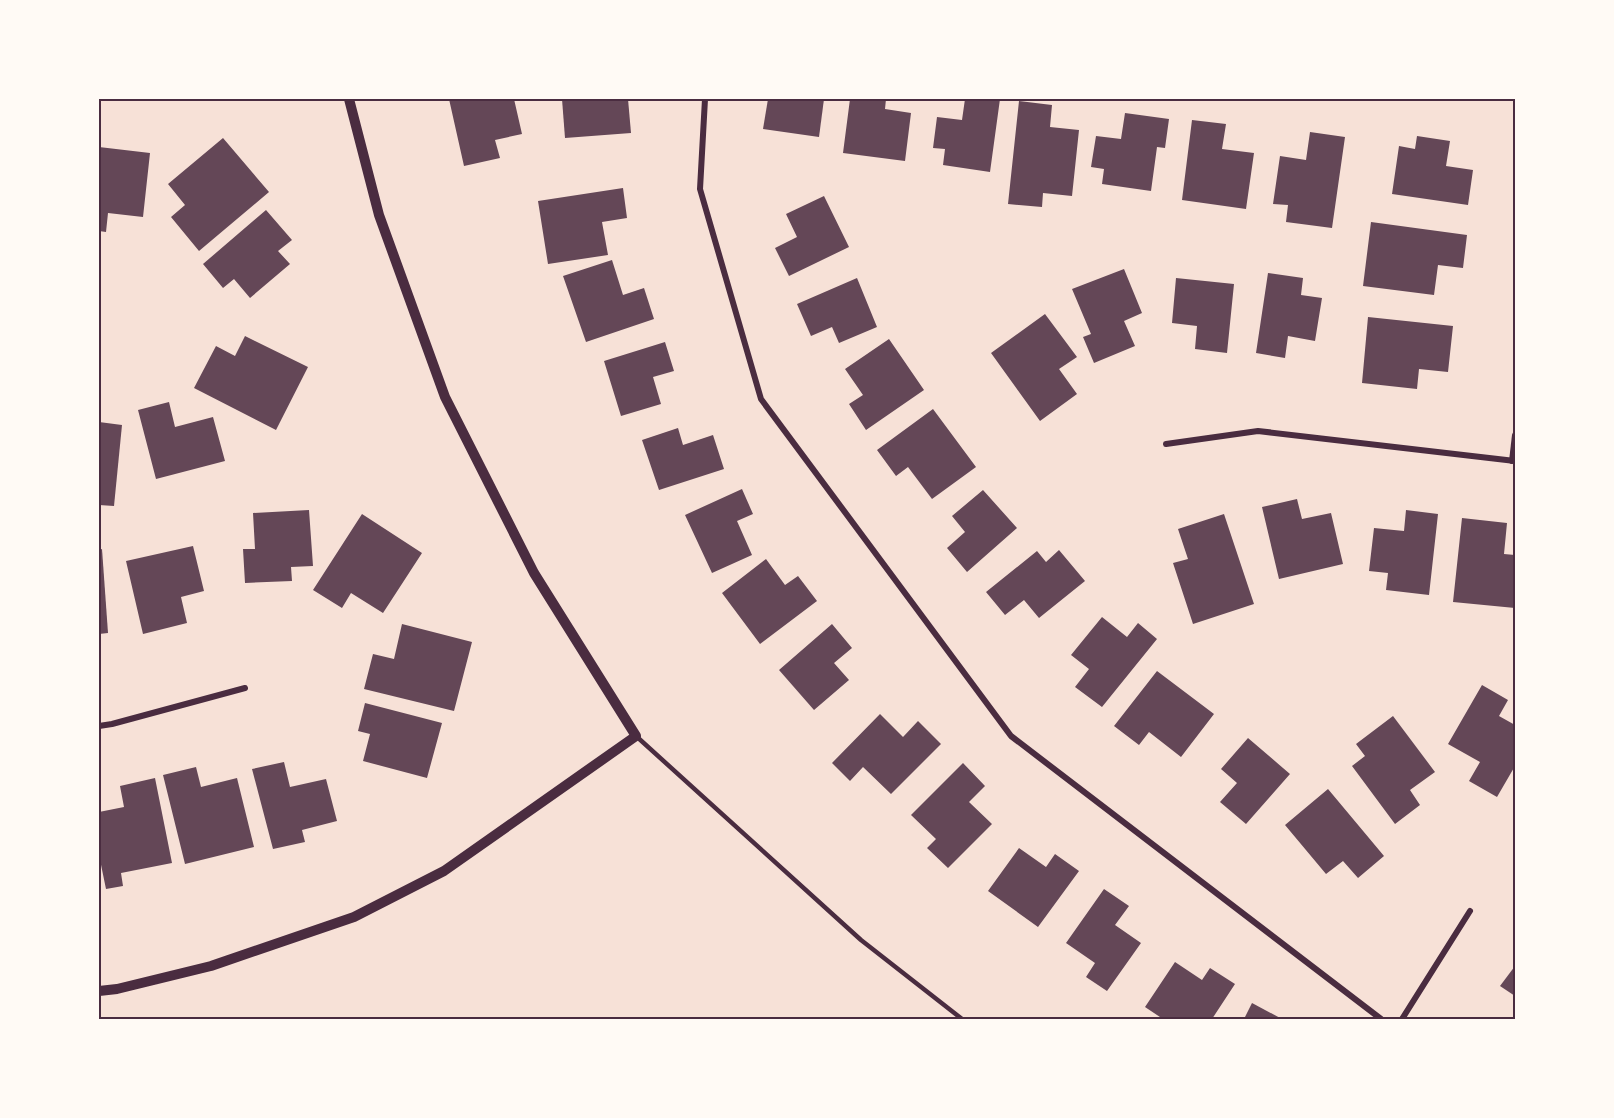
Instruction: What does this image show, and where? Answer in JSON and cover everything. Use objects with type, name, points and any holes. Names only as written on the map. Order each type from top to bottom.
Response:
[{"type":"street","points":[[99,991],[117,989],[211,966],[354,916],[444,871],[636,736],[534,573],[445,397],[379,215],[349,99]]},
{"type":"street","points":[[705,99],[700,189],[761,399],[1011,736],[1381,1019]]},
{"type":"street","points":[[1166,444],[1258,431],[1513,461],[1515,435]]},
{"type":"street","points":[[99,726],[245,688]]},
{"type":"street","points":[[1402,1019],[1470,911]]},
{"type":"lane","points":[[636,736],[861,940],[962,1019]]},
{"type":"building","points":[[449,99],[514,99],[522,134],[495,140],[500,158],[464,166]]},
{"type":"building","points":[[562,99],[628,99],[631,133],[565,138]]},
{"type":"building","points":[[768,99],[824,99],[819,137],[763,129]]},
{"type":"building","points":[[850,99],[886,99],[885,109],[911,113],[905,161],[843,153]]},
{"type":"building","points":[[965,99],[1000,99],[990,172],[943,165],[945,149],[933,148],[937,117],[962,120]]},
{"type":"building","points":[[1019,101],[1052,105],[1050,127],[1079,130],[1072,196],[1043,193],[1042,207],[1008,204]]},
{"type":"building","points":[[1125,113],[1169,119],[1165,148],[1157,147],[1151,191],[1102,184],[1104,169],[1091,167],[1096,136],[1121,139]]},
{"type":"building","points":[[1192,120],[1226,124],[1222,149],[1254,153],[1246,209],[1182,200]]},
{"type":"building","points":[[1310,132],[1345,137],[1332,228],[1286,222],[1288,205],[1273,204],[1280,156],[1306,160]]},
{"type":"building","points":[[1417,136],[1450,141],[1446,166],[1473,170],[1468,205],[1392,194],[1399,146],[1415,149]]},
{"type":"building","points":[[223,138],[269,192],[199,251],[171,217],[185,205],[168,184]]},
{"type":"building","points":[[99,147],[150,153],[143,217],[108,213],[106,232],[99,231]]},
{"type":"building","points":[[623,188],[627,218],[602,222],[608,255],[548,264],[538,201]]},
{"type":"building","points":[[824,196],[849,247],[789,276],[775,248],[797,237],[786,214]]},
{"type":"building","points":[[266,210],[292,240],[278,251],[290,264],[250,298],[234,279],[223,288],[203,264]]},
{"type":"building","points":[[1371,222],[1467,235],[1463,268],[1438,265],[1434,295],[1363,286]]},
{"type":"building","points":[[612,260],[623,295],[644,288],[654,319],[586,342],[563,276]]},
{"type":"building","points":[[1124,269],[1142,313],[1124,321],[1135,346],[1094,363],[1083,337],[1091,334],[1072,289]]},
{"type":"building","points":[[1268,273],[1303,278],[1301,295],[1322,298],[1315,341],[1288,336],[1285,358],[1256,353]]},
{"type":"building","points":[[857,278],[877,327],[839,343],[832,327],[811,336],[797,304]]},
{"type":"building","points":[[1176,278],[1234,284],[1227,353],[1195,349],[1197,326],[1172,323]]},
{"type":"building","points":[[1045,314],[1077,357],[1059,369],[1077,394],[1040,421],[991,353]]},
{"type":"building","points":[[1368,317],[1453,326],[1448,372],[1419,369],[1417,389],[1362,383]]},
{"type":"building","points":[[245,336],[308,367],[276,430],[194,388],[216,346],[235,356]]},
{"type":"building","points":[[889,339],[924,390],[866,430],[849,404],[863,395],[845,369]]},
{"type":"building","points":[[665,342],[674,371],[653,377],[661,404],[621,416],[604,361]]},
{"type":"building","points":[[169,402],[175,427],[213,417],[225,461],[156,479],[138,410]]},
{"type":"building","points":[[933,409],[976,467],[932,499],[908,467],[896,476],[877,450]]},
{"type":"building","points":[[99,422],[122,425],[114,506],[99,505]]},
{"type":"building","points":[[678,428],[683,445],[713,435],[724,469],[659,490],[642,440]]},
{"type":"building","points":[[742,489],[753,514],[737,521],[752,555],[712,573],[685,515]]},
{"type":"building","points":[[983,490],[1017,528],[967,572],[947,548],[965,532],[952,516]]},
{"type":"building","points":[[1297,499],[1302,519],[1331,513],[1343,564],[1279,579],[1262,507]]},
{"type":"building","points":[[309,510],[313,566],[291,567],[292,581],[245,583],[243,549],[255,549],[253,513]]},
{"type":"building","points":[[1406,510],[1438,514],[1429,595],[1386,590],[1388,573],[1369,571],[1374,528],[1404,531]]},
{"type":"building","points":[[362,514],[422,553],[383,613],[351,593],[342,608],[313,590]]},
{"type":"building","points":[[1224,514],[1254,604],[1193,624],[1173,563],[1188,559],[1178,529]]},
{"type":"building","points":[[1462,518],[1507,523],[1504,554],[1515,555],[1515,608],[1453,602]]},
{"type":"building","points":[[193,546],[204,591],[181,597],[187,623],[143,634],[126,561]]},
{"type":"building","points":[[102,549],[108,633],[99,634],[99,550]]},
{"type":"building","points":[[1059,550],[1085,581],[1039,618],[1024,600],[1005,615],[986,592],[1037,551],[1046,562]]},
{"type":"building","points":[[766,559],[785,585],[798,576],[817,601],[760,644],[722,593]]},
{"type":"building","points":[[1102,617],[1127,637],[1138,623],[1157,639],[1102,707],[1075,687],[1089,669],[1071,655]]},
{"type":"building","points":[[402,624],[472,642],[454,711],[364,689],[373,654],[394,659]]},
{"type":"building","points":[[832,624],[852,648],[834,663],[849,680],[814,710],[779,670]]},
{"type":"building","points":[[1157,671],[1214,714],[1181,757],[1149,732],[1139,745],[1114,726]]},
{"type":"building","points":[[1482,685],[1508,700],[1499,716],[1515,725],[1515,766],[1497,797],[1469,781],[1480,762],[1448,744]]},
{"type":"building","points":[[365,703],[442,723],[427,778],[363,761],[370,734],[358,731]]},
{"type":"building","points":[[880,714],[903,737],[918,721],[941,744],[891,794],[863,767],[850,781],[832,763]]},
{"type":"building","points":[[1393,716],[1435,772],[1410,790],[1420,805],[1395,824],[1352,766],[1365,756],[1356,744]]},
{"type":"building","points":[[1248,738],[1290,774],[1246,824],[1220,802],[1237,783],[1221,769]]},
{"type":"building","points":[[284,762],[290,787],[326,779],[337,821],[302,830],[305,842],[273,849],[252,769]]},
{"type":"building","points":[[963,763],[985,786],[969,802],[992,824],[948,868],[927,848],[936,839],[911,815]]},
{"type":"building","points":[[196,767],[201,787],[237,778],[254,847],[185,864],[163,775]]},
{"type":"building","points":[[155,778],[172,863],[121,873],[123,886],[106,889],[99,855],[99,812],[124,807],[120,786]]},
{"type":"building","points":[[1328,789],[1384,856],[1358,878],[1343,861],[1326,874],[1285,825]]},
{"type":"building","points":[[1019,848],[1046,867],[1055,854],[1079,871],[1038,927],[988,891]]},
{"type":"building","points":[[1104,889],[1129,906],[1115,925],[1141,943],[1107,991],[1086,977],[1095,963],[1066,943]]},
{"type":"building","points":[[1175,962],[1202,980],[1210,968],[1235,984],[1212,1019],[1163,1019],[1145,1007]]},
{"type":"building","points":[[1515,966],[1515,996],[1500,986]]},
{"type":"building","points":[[1252,1003],[1282,1019],[1244,1019]]}]
